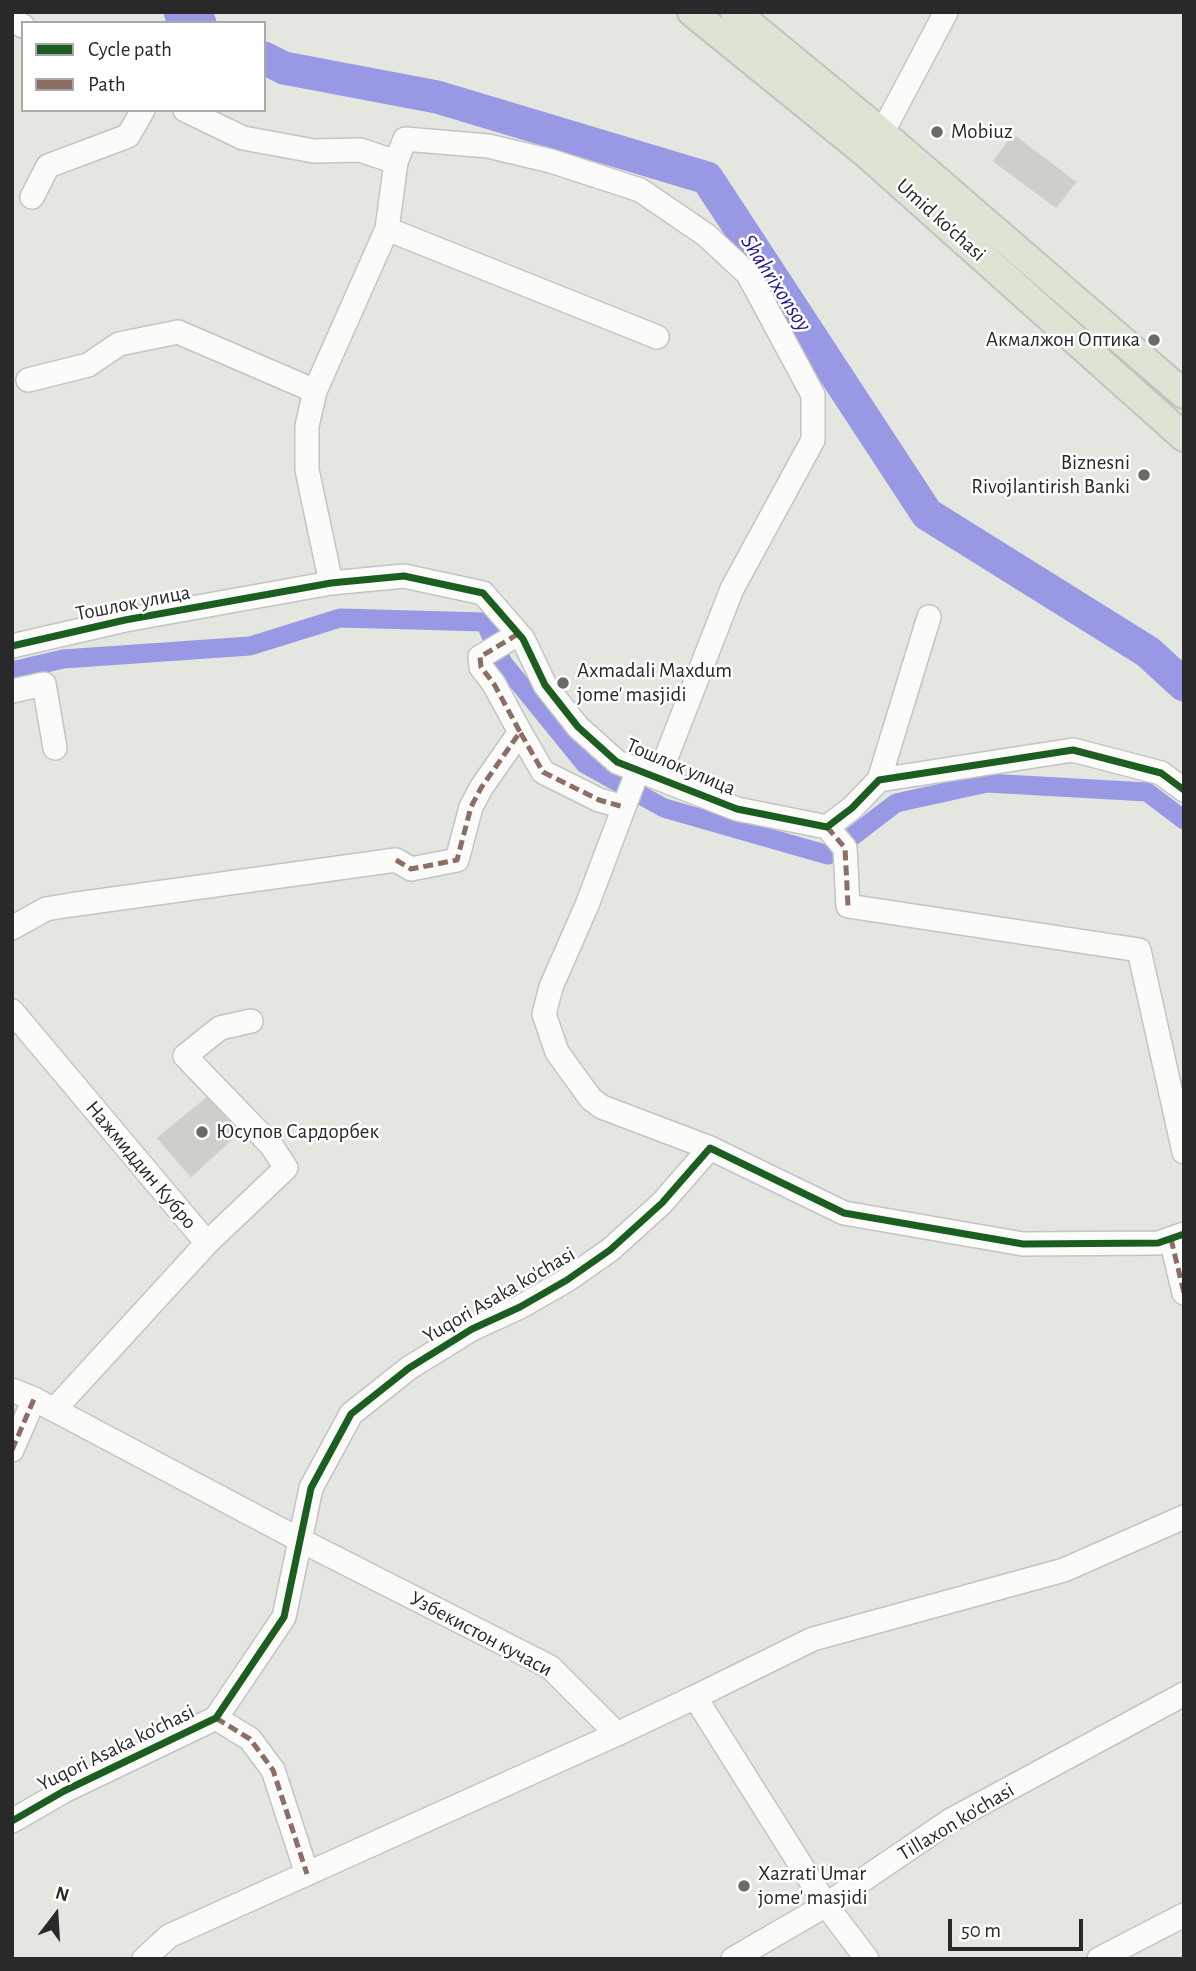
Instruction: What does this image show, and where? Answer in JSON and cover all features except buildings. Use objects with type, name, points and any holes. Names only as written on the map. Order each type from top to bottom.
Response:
[{"type":"main road","name":"Umid ko'chasi","points":[[692,12],[867,154],[1184,436]]},
{"type":"main road","name":"Umid ko'chasi","points":[[735,12],[882,132],[1184,394]]},
{"type":"street","points":[[882,132],[946,12]]},
{"type":"street","points":[[32,197],[48,166],[128,136],[141,112]]},
{"type":"street","points":[[190,112],[243,138],[314,151],[360,150],[396,162]]},
{"type":"street","points":[[331,583],[307,470],[307,426],[315,391],[387,229],[396,162],[405,139],[488,146],[551,161],[640,190],[706,235],[748,274],[813,395],[813,440],[732,589],[645,773],[625,807],[587,905],[551,987],[544,1014],[557,1052],[591,1099],[625,1116],[710,1148],[844,1213],[1023,1244],[1158,1243],[1177,1237],[1184,1293]]},
{"type":"street","points":[[387,229],[657,337]]},
{"type":"street","points":[[28,380],[88,365],[119,344],[178,332],[315,391]]},
{"type":"street","name":"Тошлок улица","points":[[12,646],[125,620],[331,583],[404,576],[483,593],[499,645],[545,685],[578,727],[617,762],[737,809],[836,837]]},
{"type":"street","points":[[929,618],[879,780],[852,808],[836,837],[848,906],[1139,950],[1184,1152]]},
{"type":"street","points":[[499,645],[481,667],[494,684],[542,772],[599,800],[625,807]]},
{"type":"street","points":[[12,691],[44,684],[55,748]]},
{"type":"street","points":[[12,928],[46,909],[396,860],[411,869],[457,860],[471,807],[520,732]]},
{"type":"street","points":[[879,780],[1073,750],[1161,773],[1184,790]]},
{"type":"street","name":"Нажмиддин Кубро","points":[[12,1011],[207,1243],[44,1404],[12,1450]]},
{"type":"street","points":[[207,1243],[286,1168],[271,1145],[186,1056],[220,1028],[251,1021]]},
{"type":"street","name":"Yuqori Asaka ko'chasi","points":[[12,1821],[64,1791],[216,1718],[284,1617],[311,1488],[351,1414],[409,1367],[471,1329],[532,1300],[610,1250],[662,1203],[710,1148]]},
{"type":"street","name":"Узбекистон кучаси","points":[[12,1390],[44,1404],[300,1540],[550,1667],[617,1734]]},
{"type":"street","points":[[144,1959],[169,1936],[617,1734],[813,1639],[1064,1570],[1184,1517]]},
{"type":"street","name":"Tillaxon ko'chasi","points":[[733,1959],[826,1905],[951,1820],[1184,1693]]},
{"type":"street","points":[[695,1697],[826,1905],[867,1959]]},
{"type":"street","points":[[216,1718],[250,1739],[273,1770],[307,1874]]},
{"type":"street","points":[[1099,1959],[1184,1914]]},
{"type":"waterway","name":"Shahrixonsoy","points":[[180,12],[196,21]]},
{"type":"waterway","name":"Shahrixonsoy","points":[[266,59],[284,68],[437,97],[707,178],[927,514],[1148,652],[1184,685]]},
{"type":"waterway","points":[[12,671],[63,659],[250,646],[340,618],[485,622],[503,663],[585,764],[664,808],[828,855],[896,803],[987,783],[1147,792],[1184,820]]},
{"type":"marked path","points":[[518,634],[480,657],[481,667],[494,684],[520,732]]},
{"type":"marked path","points":[[396,860],[411,869],[457,860],[471,807],[520,732],[543,772],[599,800],[624,807]]},
{"type":"marked path","points":[[827,827],[845,848],[848,906]]},
{"type":"marked path","points":[[1171,1239],[1184,1293]]},
{"type":"marked path","points":[[12,1450],[34,1399]]},
{"type":"marked path","points":[[216,1718],[250,1739],[273,1770],[307,1874]]},
{"type":"cycle path","points":[[12,646],[125,620],[331,583],[404,576],[483,593],[523,639],[545,685],[578,727],[617,762],[737,809],[827,827],[852,808],[879,780],[1073,750],[1161,773],[1184,790]]},
{"type":"cycle path","points":[[12,1821],[64,1791],[216,1718],[284,1617],[311,1488],[351,1414],[409,1368],[472,1329],[520,1307],[567,1280],[610,1250],[662,1203],[710,1148],[844,1213],[1023,1244],[1158,1243],[1184,1234]]},
{"type":"place","name":"Mobiuz","points":[[937,132]]},
{"type":"place","name":"Акмалжон Оптика","points":[[1154,340]]},
{"type":"place","name":"Biznesni Rivojlantirish Banki","points":[[1144,475]]},
{"type":"place","name":"Axmadali Maxdum jome' masjidi","points":[[563,683]]},
{"type":"place","name":"Юсупов Сардорбек","points":[[202,1132]]},
{"type":"place","name":"Xazrati Umar jome' masjidi","points":[[744,1886]]}]
